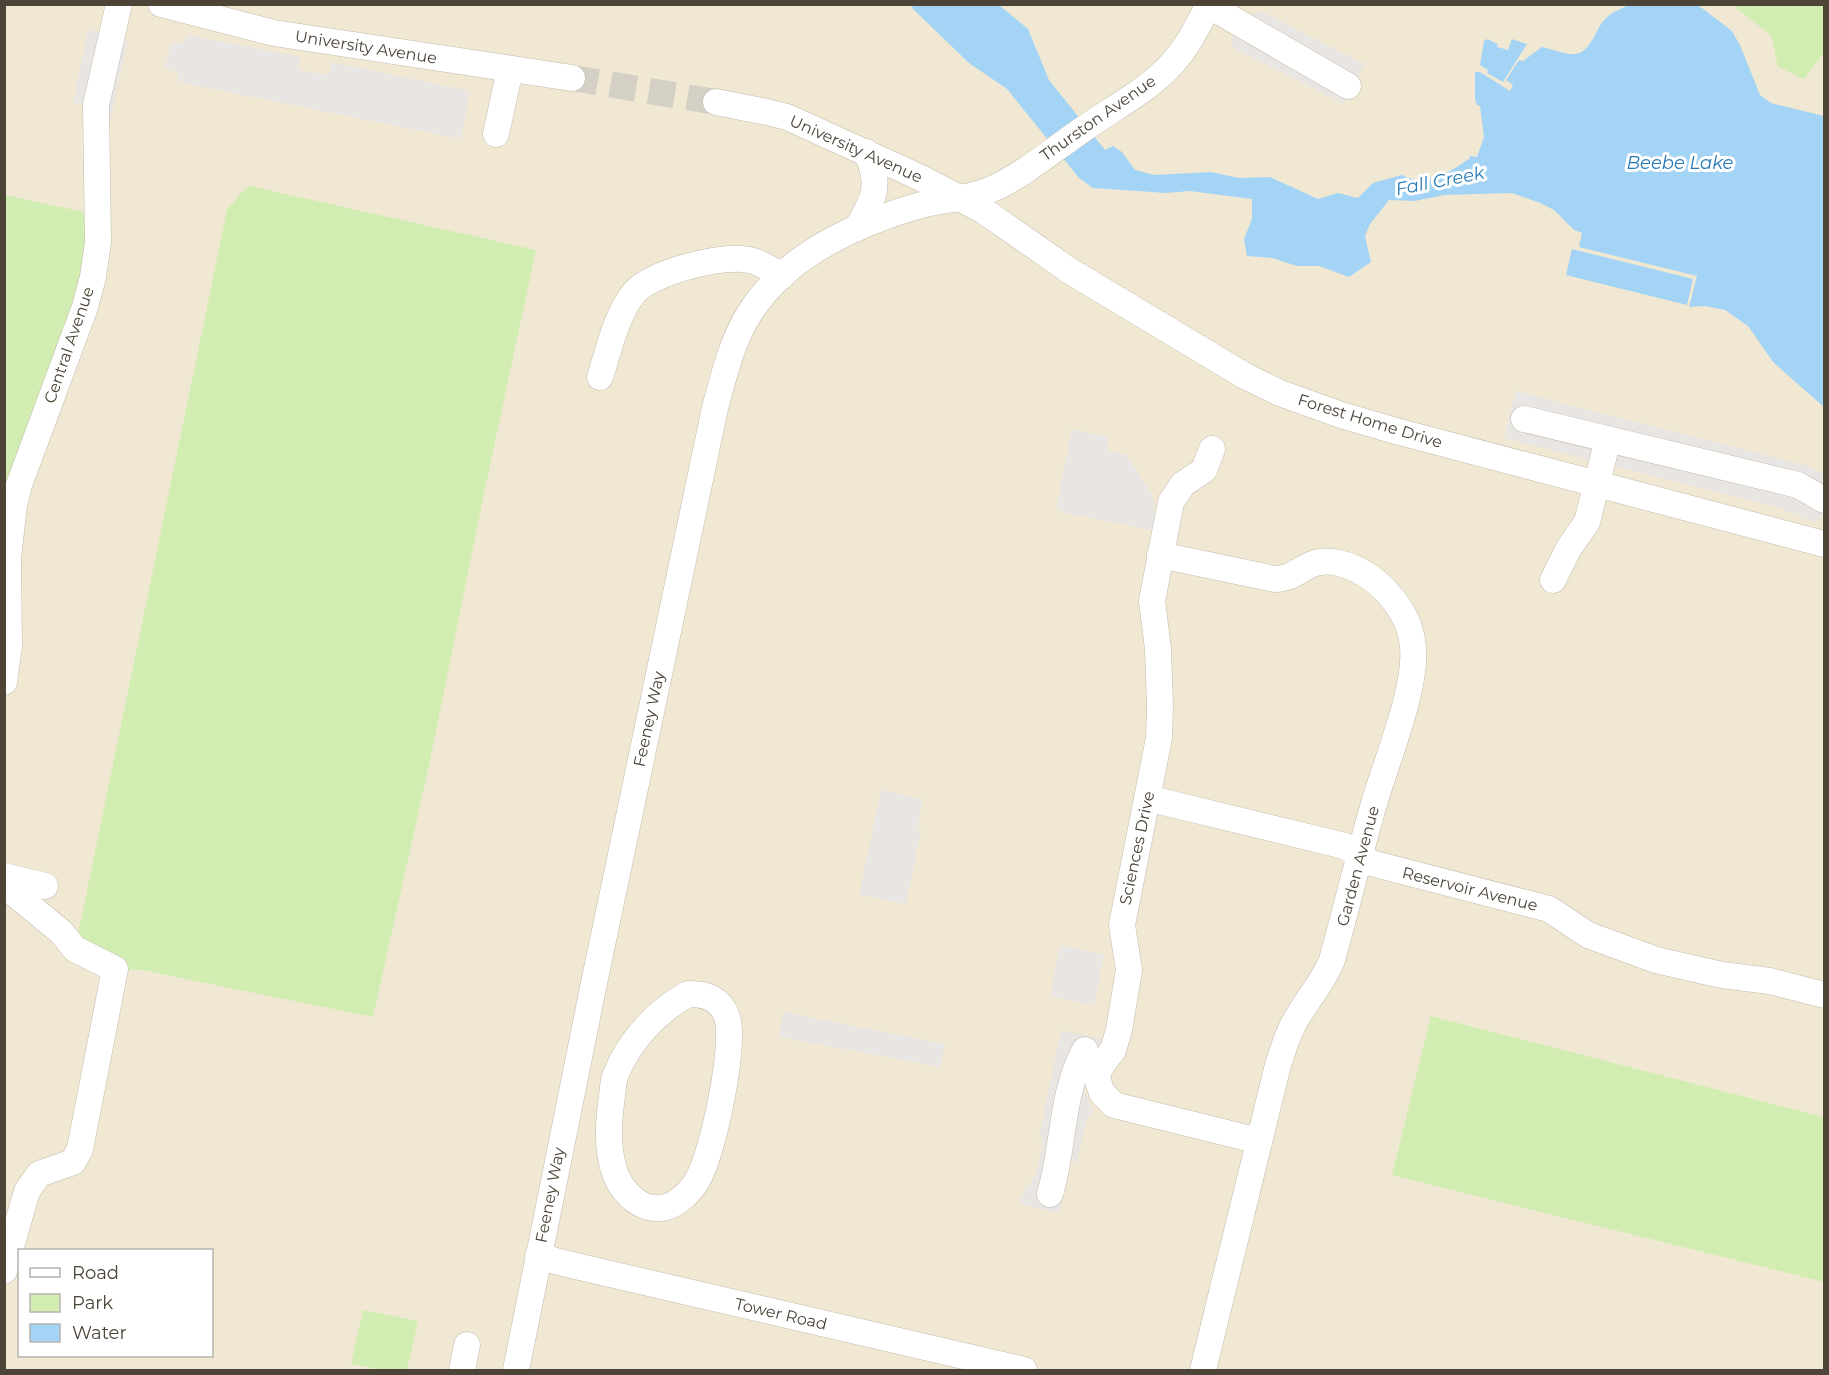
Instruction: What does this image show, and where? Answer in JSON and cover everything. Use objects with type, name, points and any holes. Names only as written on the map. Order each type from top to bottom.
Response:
[{"type":"street","name":"Central Avenue","points":[[4,682],[9,646],[10,525],[19,485],[85,307],[93,276],[98,242],[99,191],[95,116],[119,4]]},
{"type":"street","name":"University Avenue","points":[[161,4],[274,33],[572,78]]},
{"type":"street","points":[[1208,5],[1348,86]]},
{"type":"street","name":"Thurston Avenue","points":[[959,197],[990,190],[1149,83],[1167,68],[1191,40],[1208,5]]},
{"type":"street","points":[[496,134],[510,69]]},
{"type":"street","name":"University Avenue","points":[[716,102],[787,117],[959,197]]},
{"type":"street","points":[[857,228],[866,213],[875,187],[873,166],[866,152]]},
{"type":"street","name":"Feeney Way","points":[[516,1371],[577,1064],[715,408],[727,364],[743,325],[759,299],[782,276],[818,249],[857,228],[922,205],[959,197]]},
{"type":"street","name":"Forest Home Drive","points":[[959,197],[984,211],[1070,270],[1245,376],[1280,393],[1341,415],[1396,431],[1824,544]]},
{"type":"street","points":[[600,377],[624,310],[635,292],[649,282],[702,263],[732,258],[754,261],[782,276]]},
{"type":"street","points":[[1524,419],[1798,485],[1824,500]]},
{"type":"street","points":[[1553,580],[1569,548],[1587,522],[1608,439]]},
{"type":"street","name":"Sciences Drive","points":[[1098,1084],[1098,1072],[1113,1050],[1119,1030],[1129,970],[1122,925],[1160,738],[1156,624],[1152,608],[1160,555],[1171,502],[1183,484],[1204,470],[1212,449]]},
{"type":"street","name":"Garden Avenue","points":[[1160,555],[1275,579],[1288,577],[1316,561],[1341,563],[1358,570],[1388,593],[1399,607],[1408,625],[1413,647],[1411,673],[1404,708],[1359,854],[1332,960],[1326,975],[1299,1014],[1278,1065],[1203,1371]]},
{"type":"street","name":"Reservoir Avenue","points":[[1148,798],[1345,846],[1371,863],[1549,909],[1588,935],[1656,960],[1722,975],[1770,981],[1824,995]]},
{"type":"street","points":[[4,876],[45,886]]},
{"type":"street","points":[[4,885],[61,932],[75,949],[115,969],[80,1149],[73,1162],[39,1174],[27,1191],[4,1271]]},
{"type":"street","points":[[688,994],[701,994],[712,998],[723,1008],[728,1019],[729,1036],[724,1084],[716,1123],[700,1176],[692,1189],[674,1205],[660,1208],[639,1203],[628,1195],[619,1183],[614,1170],[610,1142],[610,1111],[615,1075],[639,1037],[670,1004],[688,994]]},
{"type":"street","points":[[1050,1194],[1057,1171],[1075,1068],[1085,1050]]},
{"type":"street","points":[[577,1064],[615,1075]]},
{"type":"street","points":[[1073,1078],[1098,1084],[1109,1101],[1119,1106],[1259,1141]]},
{"type":"street","name":"Tower Road","points":[[538,1256],[1024,1371]]},
{"type":"street","points":[[462,1371],[467,1344]]},
{"type":"shaded area","points":[[5,5],[1824,5],[1824,1370],[5,1370]]},
{"type":"shaded area","points":[[1262,12],[1365,64],[1344,104],[1232,47],[1233,19]]},
{"type":"shaded area","points":[[88,30],[128,39],[110,122],[100,119],[102,109],[73,103]]},
{"type":"shaded area","points":[[188,35],[300,57],[298,70],[329,75],[332,62],[470,91],[461,139],[178,82],[177,72],[165,67],[171,43],[182,43]]},
{"type":"shaded area","points":[[1516,391],[1811,467],[1824,475],[1824,513],[1816,523],[1777,507],[1504,438]]},
{"type":"shaded area","points":[[1072,429],[1109,437],[1107,451],[1127,455],[1152,495],[1156,517],[1152,530],[1061,512],[1056,508]]},
{"type":"shaded area","points":[[881,790],[923,799],[917,830],[921,831],[906,904],[859,895]]},
{"type":"shaded area","points":[[1060,945],[1104,955],[1094,1005],[1050,996]]},
{"type":"shaded area","points":[[783,1012],[945,1044],[940,1067],[779,1037]]},
{"type":"shaded area","points":[[1061,1030],[1105,1040],[1082,1088],[1094,1111],[1087,1118],[1077,1163],[1071,1162],[1059,1213],[1024,1205],[1019,1199],[1037,1173],[1043,1139],[1039,1137]]},
{"type":"green space","points":[[1732,5],[1824,5],[1824,53],[1804,79],[1778,67],[1771,35]]},
{"type":"green space","points":[[249,186],[536,250],[429,765],[373,1017],[142,970],[115,969],[75,949],[227,210]]},
{"type":"green space","points":[[5,195],[89,213],[78,299],[5,510]]},
{"type":"green space","points":[[1431,1016],[1824,1117],[1824,1282],[1392,1175]]},
{"type":"green space","points":[[363,1310],[418,1321],[407,1370],[383,1370],[351,1364]]},
{"type":"water","name":"Beebe Lake","points":[[914,4],[999,5],[1028,29],[1049,80],[1105,150],[1113,146],[1122,152],[1135,170],[1154,175],[1211,172],[1239,178],[1270,177],[1318,199],[1338,193],[1358,198],[1373,183],[1402,175],[1420,180],[1437,178],[1469,159],[1470,156],[1477,157],[1484,137],[1480,106],[1477,105],[1475,99],[1475,72],[1480,72],[1510,91],[1513,85],[1506,80],[1519,60],[1523,61],[1542,47],[1567,54],[1581,53],[1589,45],[1606,18],[1631,4],[1698,5],[1732,31],[1760,95],[1771,103],[1824,116],[1824,407],[1773,362],[1748,326],[1725,310],[1704,306],[1689,307],[1697,276],[1579,247],[1582,233],[1574,230],[1554,210],[1512,193],[1444,195],[1415,201],[1389,200],[1370,224],[1365,236],[1371,262],[1349,277],[1319,266],[1297,266],[1272,258],[1247,256],[1244,239],[1252,219],[1252,199],[1190,191],[1166,193],[1093,188],[1079,178],[1007,89],[969,63],[912,8]]},
{"type":"water","points":[[1487,39],[1498,44],[1497,47],[1508,50],[1512,39],[1527,44],[1503,82],[1487,73],[1488,70],[1480,65],[1484,41]]},
{"type":"water","points":[[1572,249],[1693,279],[1687,305],[1566,275]]},
{"type":"tunnel","points":[[572,78],[716,102]]},
{"type":"water label","name":"Fall Creek","points":[[1440,181]]}]
